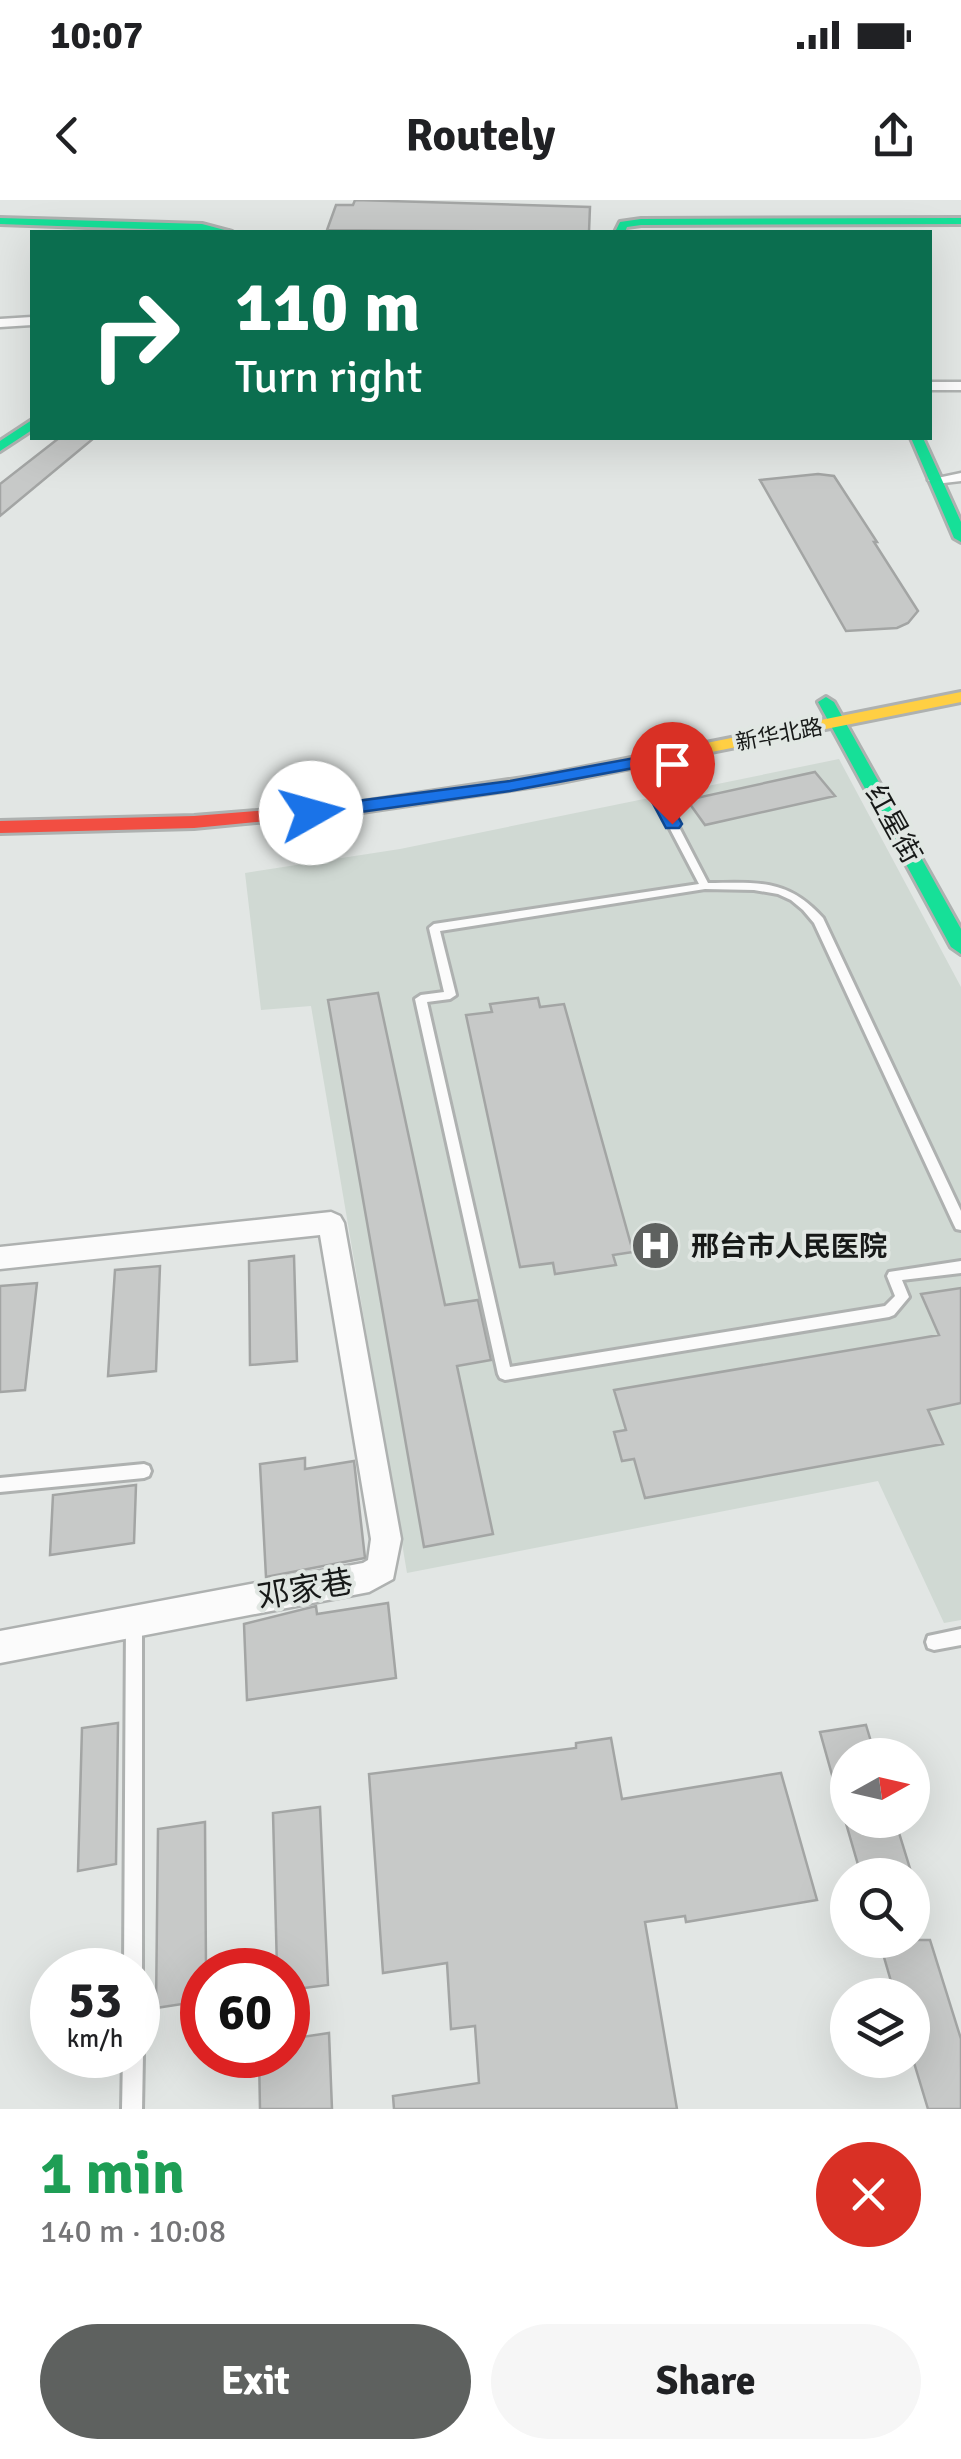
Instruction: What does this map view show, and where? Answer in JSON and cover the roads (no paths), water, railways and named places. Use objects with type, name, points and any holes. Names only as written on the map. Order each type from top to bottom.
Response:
[{"type":"main road","points":[[620,230],[620,226],[631,223],[832,227],[961,221]]},
{"type":"main road","points":[[0,222],[217,230]]},
{"type":"main road","points":[[0,433],[30,411]]},
{"type":"main road","points":[[0,447],[30,425]]},
{"type":"main road","points":[[932,432],[953,482],[961,538]]},
{"type":"main road","points":[[919,440],[953,482]]},
{"type":"main road","name":"新华北路","points":[[0,827],[139,826],[311,813],[510,786],[640,762],[961,674]]},
{"type":"main road","name":"新华北路","points":[[0,804],[162,801],[349,786],[832,712],[961,697]]},
{"type":"main road","name":"红星街","points":[[832,712],[961,947]]},
{"type":"street","points":[[0,323],[30,321]]},
{"type":"street","points":[[932,386],[961,386]]},
{"type":"street","name":"邓家巷","points":[[0,1258],[330,1223],[386,1539],[382,1568],[369,1577],[0,1647]]},
{"type":"lane","points":[[640,762],[705,886]]},
{"type":"lane","points":[[961,1225],[819,921],[799,897],[770,887],[705,886],[434,928],[450,996],[421,999],[505,1374],[890,1311],[902,1297],[894,1276],[961,1268]]},
{"type":"lane","points":[[0,1485],[144,1471]]},
{"type":"lane","points":[[133,1948],[134,1620]]},
{"type":"lane","points":[[934,1642],[961,1637]]},
{"type":"lane","points":[[132,2109],[133,2078]]},
{"type":"place","name":"邢台市人民医院","points":[[656,1246]]}]
